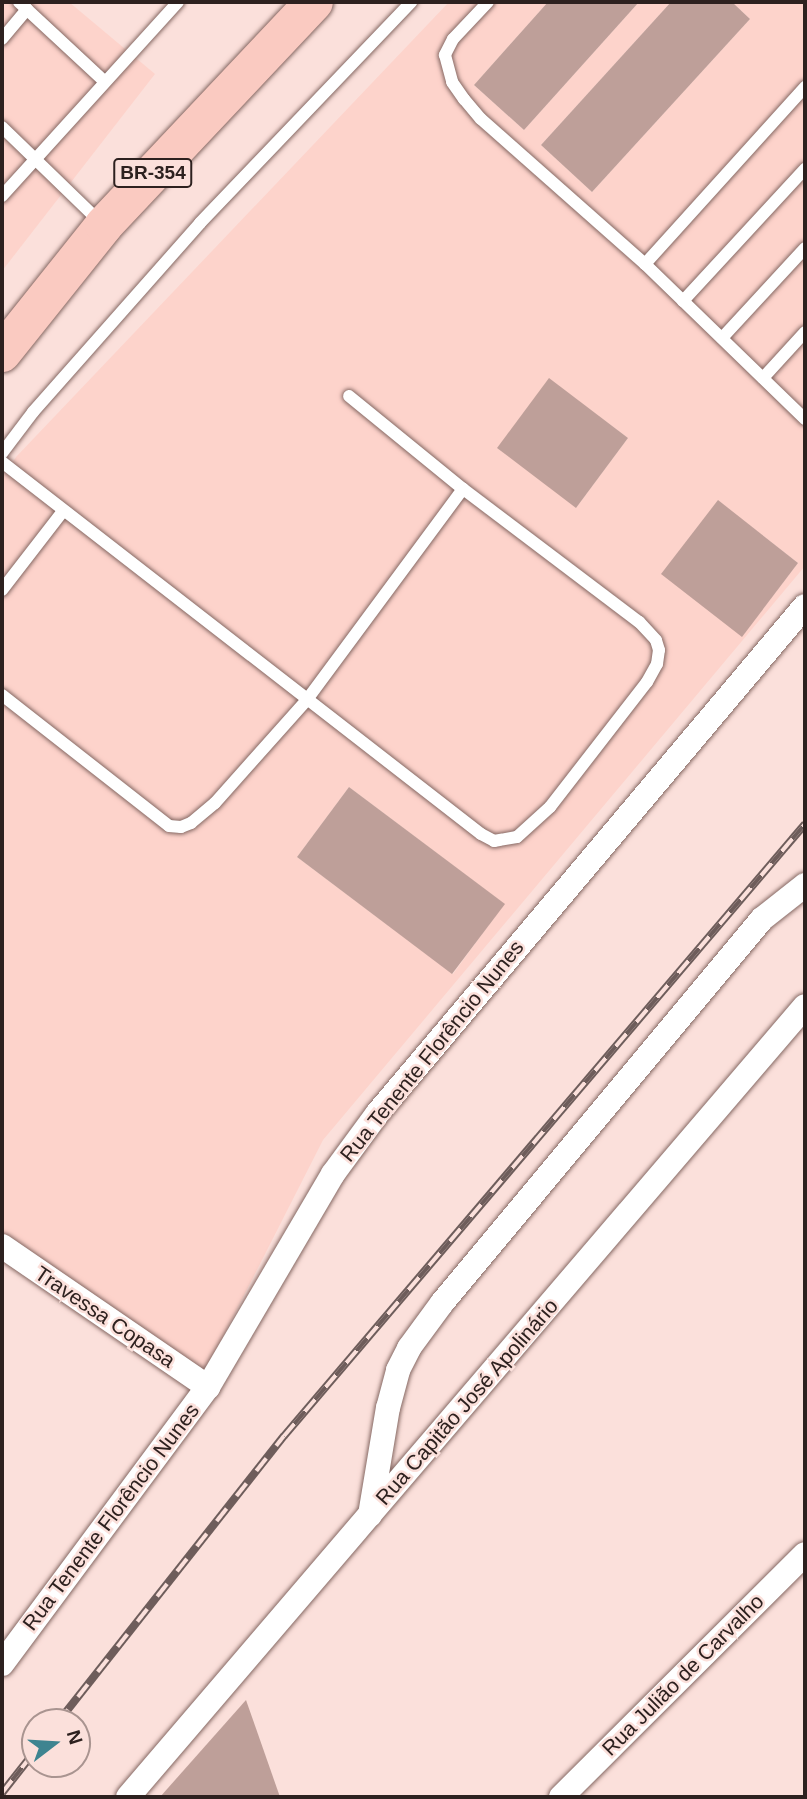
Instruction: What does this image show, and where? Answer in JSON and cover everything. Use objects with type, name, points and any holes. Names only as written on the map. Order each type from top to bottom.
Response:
[{"type":"main road","name":"BR-354","points":[[2,353],[104,225],[314,2]]},
{"type":"street","name":"Rua Tenente Florêncio Nunes","points":[[2,1664],[208,1387],[333,1174],[377,1114],[805,606]]},
{"type":"street","points":[[369,1516],[388,1408],[398,1370],[409,1348],[442,1303],[762,919],[805,885]]},
{"type":"street","name":"Rua Capitão José Apolinário","points":[[128,1797],[805,1006]]},
{"type":"street","name":"Travessa Copasa","points":[[2,1247],[208,1387]]},
{"type":"street","name":"Rua Julião de Carvalho","points":[[561,1797],[805,1554]]},
{"type":"lane","points":[[2,196],[178,2]]},
{"type":"lane","points":[[2,453],[33,412],[200,223],[411,2]]},
{"type":"lane","points":[[488,2],[453,39],[445,55],[452,82],[481,119],[645,264],[804,415]]},
{"type":"lane","points":[[2,38],[23,5],[105,82]]},
{"type":"lane","points":[[645,264],[805,88]]},
{"type":"lane","points":[[2,127],[104,225]]},
{"type":"lane","points":[[683,301],[805,169]]},
{"type":"lane","points":[[722,338],[805,248]]},
{"type":"lane","points":[[763,378],[805,332]]},
{"type":"lane","points":[[2,462],[306,701],[481,834],[494,841],[504,841],[532,827],[550,807],[647,682],[659,650],[651,634],[463,489],[349,396]]},
{"type":"lane","points":[[2,695],[160,820],[169,826],[181,827],[191,823],[215,803],[306,701],[463,489]]},
{"type":"lane","points":[[2,590],[63,511]]},
{"type":"shaded area","points":[[2,2],[69,2],[155,74],[2,271]]},
{"type":"shaded area","points":[[449,2],[548,2],[474,85],[524,130],[639,2],[671,2],[541,145],[592,192],[750,19],[732,2],[805,2],[805,566],[323,1140],[205,1372],[2,1232],[2,478],[16,457]],"holes":[[[549,379],[628,438],[576,508]],[[718,501],[798,563],[742,636]],[[349,787],[504,904],[453,974],[297,857]]]},
{"type":"building","points":[[548,2],[639,2],[524,130],[474,85]]},
{"type":"building","points":[[671,2],[732,2],[750,19],[592,192],[541,145]]},
{"type":"building","points":[[549,378],[628,438],[576,508],[497,448]]},
{"type":"building","points":[[718,500],[798,563],[742,637],[661,574]]},
{"type":"building","points":[[349,787],[505,904],[452,974],[297,857]]},
{"type":"building","points":[[246,1700],[280,1797],[160,1797]]},
{"type":"railway","points":[[69,1708],[284,1436],[805,824]]},
{"type":"railway","points":[[2,1793],[21,1769]]}]
